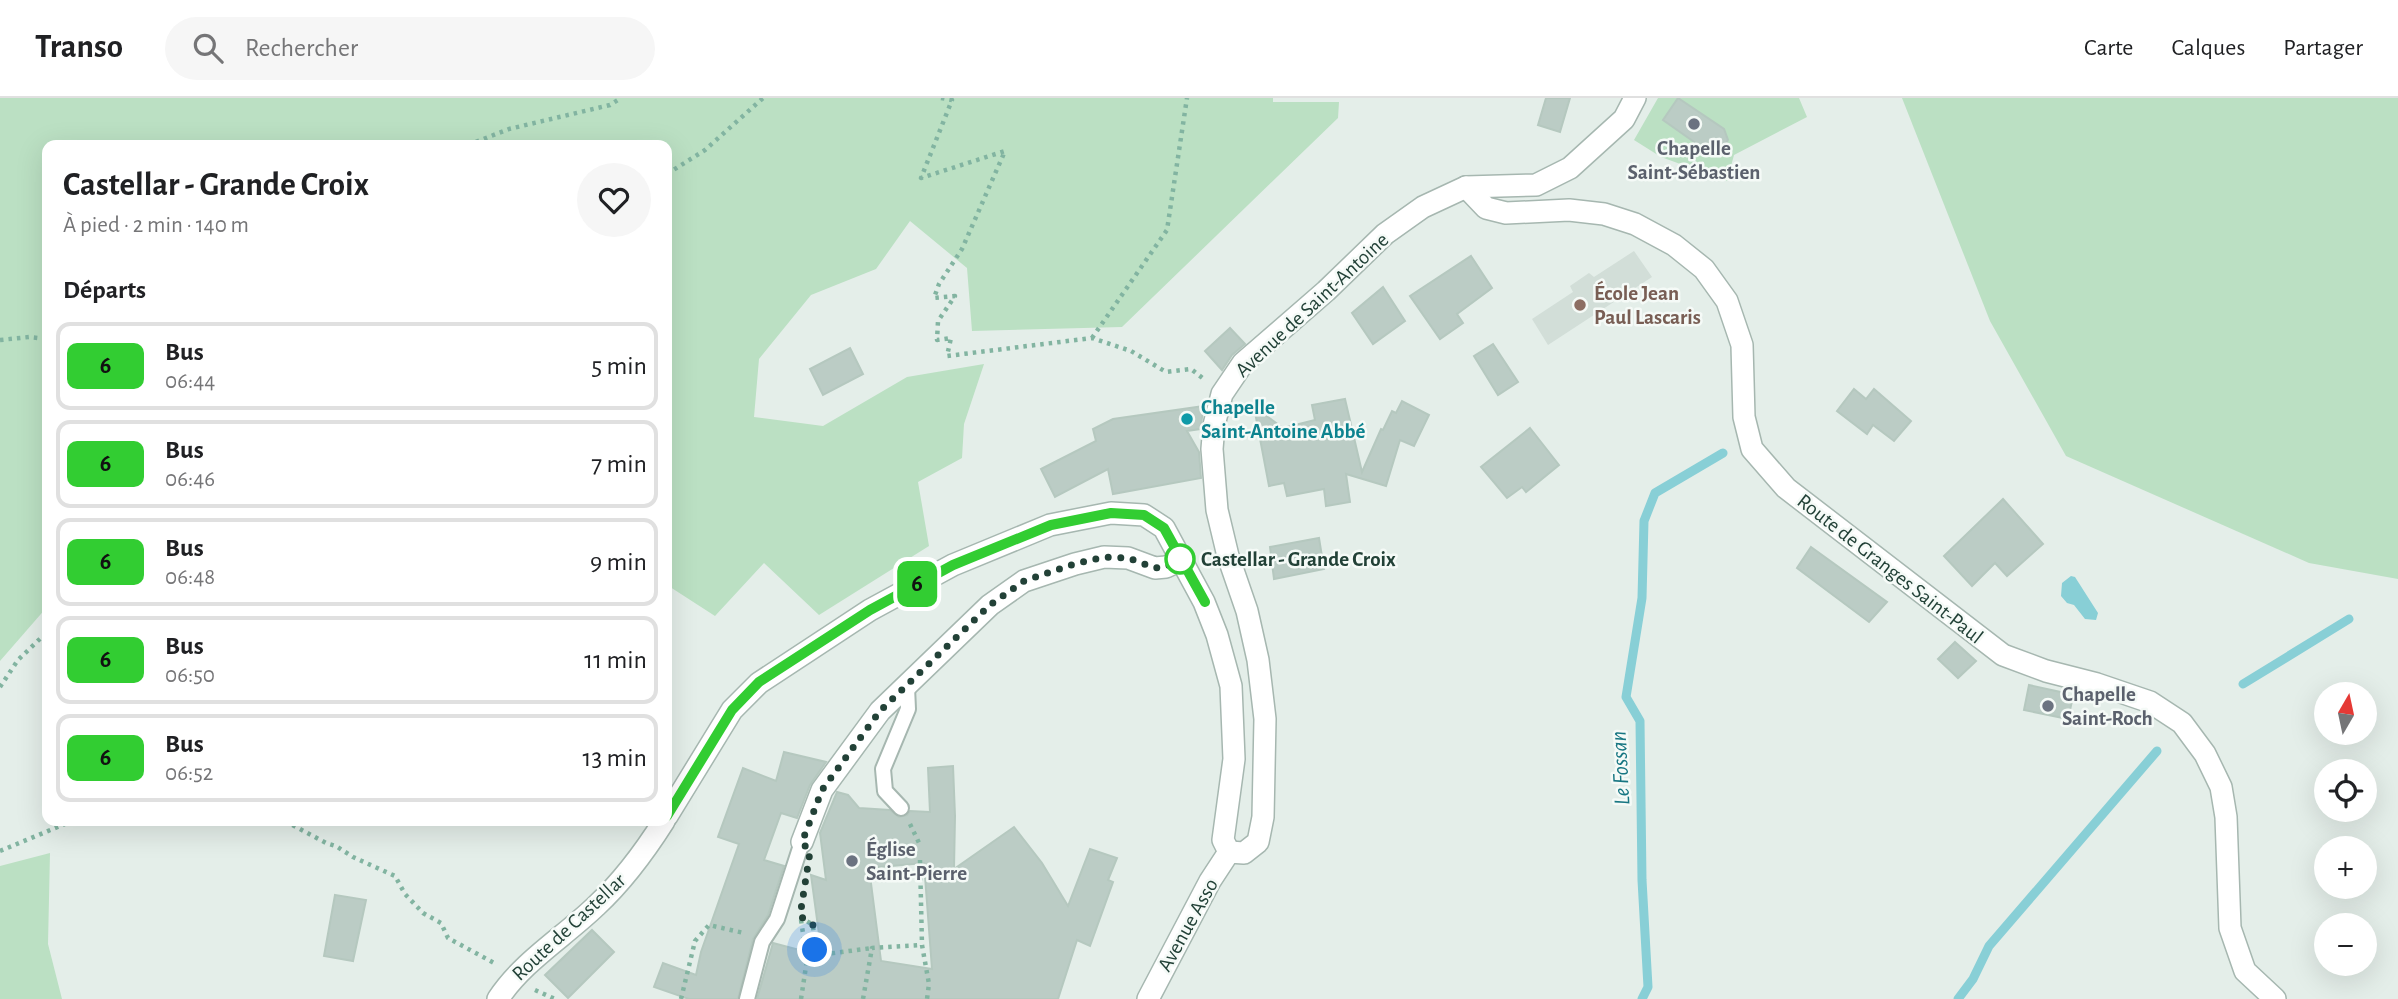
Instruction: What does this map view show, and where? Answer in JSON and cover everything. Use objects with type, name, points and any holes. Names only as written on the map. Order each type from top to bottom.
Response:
[{"type":"street","points":[[1466,187],[1536,185],[1570,169],[1624,119],[1635,98]]},
{"type":"street","name":"Avenue de Saint-Antoine","points":[[1229,852],[1244,853],[1258,842],[1264,817],[1265,719],[1258,660],[1247,611],[1228,556],[1217,510],[1212,449],[1214,425],[1222,394],[1243,363],[1326,291],[1385,234],[1423,207],[1466,187]]},
{"type":"street","name":"Route de Granges Saint-Paul","points":[[1466,187],[1486,208],[1506,213],[1569,210],[1604,214],[1635,224],[1674,245],[1704,269],[1727,301],[1742,345],[1744,417],[1752,449],[1786,488],[2003,655],[2046,671],[2097,684],[2150,702],[2182,723],[2206,754],[2221,787],[2226,817],[2230,928],[2245,971],[2275,999]]},
{"type":"street","points":[[672,808],[732,710],[759,682],[870,610],[953,565],[1051,525],[1111,513],[1144,515],[1164,528],[1205,602],[1231,686],[1234,759],[1223,840],[1229,852]]},
{"type":"street","points":[[802,842],[822,790],[880,711],[990,605],[1024,581],[1074,564],[1104,557],[1128,558],[1155,568],[1166,567],[1181,560]]},
{"type":"street","name":"Route de Castellar","points":[[498,999],[512,978],[598,905],[645,851],[661,826]]},
{"type":"street","name":"Avenue Asso","points":[[1148,999],[1210,881],[1229,852]]},
{"type":"lane","points":[[901,808],[885,791],[883,769],[908,709],[907,687]]},
{"type":"lane","points":[[747,999],[762,942],[777,919],[802,842]]},
{"type":"path","points":[[481,140],[509,129],[610,105],[621,98]]},
{"type":"path","points":[[672,171],[705,150],[762,98]]},
{"type":"path","points":[[941,98],[952,100],[921,178],[1005,151],[961,249],[939,284],[934,298],[955,296],[938,321],[937,340],[951,338],[947,356],[1092,338],[1131,351],[1166,372],[1191,369],[1222,394]]},
{"type":"path","points":[[1092,338],[1167,230],[1187,98]]},
{"type":"path","points":[[0,340],[42,338]]},
{"type":"path","points":[[0,687],[18,660],[42,637]]},
{"type":"path","points":[[0,851],[60,826]]},
{"type":"path","points":[[294,826],[336,846],[353,858],[395,876],[405,894],[423,913],[440,923],[448,938],[491,959],[512,978]]},
{"type":"path","points":[[920,860],[922,945],[929,984],[927,999]]},
{"type":"path","points":[[801,999],[807,960],[800,916],[813,925],[815,950],[819,955],[922,945]]},
{"type":"path","points":[[681,999],[695,941],[709,925],[756,936],[762,942]]},
{"type":"path","points":[[863,999],[872,948]]},
{"type":"shaded area","name":"École Jean Paul Lascaris","points":[[1634,251],[1652,277],[1548,345],[1532,319],[1573,292],[1570,286],[1589,273],[1594,277]]},
{"type":"green space","points":[[0,98],[1273,98],[1273,102],[1339,102],[1338,118],[1122,327],[972,331],[967,268],[910,221],[876,269],[811,295],[759,359],[754,417],[823,426],[907,377],[984,364],[964,424],[962,458],[918,482],[929,546],[819,615],[764,563],[715,616],[672,588],[672,140],[42,140],[42,613],[0,661]]},
{"type":"green space","points":[[1658,98],[1799,98],[1807,117],[1734,155],[1727,181],[1661,157],[1634,140]]},
{"type":"green space","points":[[1902,98],[2398,98],[2398,579],[2309,563],[2066,456],[1990,321]]},
{"type":"green space","points":[[50,853],[48,944],[62,999],[0,999],[0,866]]},
{"type":"water","points":[[2071,576],[2075,577],[2098,613],[2096,620],[2085,619],[2074,605],[2067,603],[2061,596],[2062,583]]},
{"type":"building","points":[[1546,98],[1570,98],[1560,132],[1538,125]]},
{"type":"building","name":"Chapelle Saint-Sébastien","points":[[1678,98],[1724,129],[1728,140],[1721,151],[1707,151],[1663,120]]},
{"type":"building","points":[[1471,256],[1492,288],[1457,314],[1463,323],[1440,339],[1410,296]]},
{"type":"building","points":[[1383,287],[1405,321],[1373,344],[1352,313]]},
{"type":"building","points":[[1230,328],[1245,344],[1232,355],[1222,370],[1205,351]]},
{"type":"building","points":[[1493,344],[1518,382],[1498,395],[1474,356]]},
{"type":"building","points":[[850,348],[863,374],[823,395],[810,369]]},
{"type":"building","points":[[1854,389],[1866,399],[1874,389],[1911,421],[1894,441],[1873,425],[1867,434],[1837,411]]},
{"type":"building","points":[[1345,399],[1362,472],[1381,429],[1383,430],[1392,411],[1396,413],[1402,401],[1429,415],[1414,446],[1400,440],[1386,486],[1346,474],[1350,502],[1326,506],[1324,489],[1287,496],[1284,483],[1269,486],[1254,407],[1283,428],[1315,420],[1312,405]]},
{"type":"building","points":[[1204,406],[1200,429],[1187,431],[1199,452],[1201,478],[1113,494],[1108,469],[1055,497],[1041,469],[1096,441],[1093,429],[1113,419]]},
{"type":"building","points":[[1530,428],[1559,465],[1526,492],[1522,487],[1507,498],[1481,467]]},
{"type":"building","points":[[2003,499],[2043,544],[2007,576],[1995,563],[1972,586],[1944,556]]},
{"type":"building","points":[[1319,538],[1324,569],[1274,579],[1270,547]]},
{"type":"building","points":[[1811,547],[1887,602],[1869,622],[1797,568]]},
{"type":"building","points":[[1955,642],[1976,661],[1958,678],[1938,659]]},
{"type":"building","name":"Chapelle Saint-Roch","points":[[2029,685],[2065,693],[2072,701],[2068,719],[2024,710]]},
{"type":"building","points":[[784,752],[826,762],[810,785],[797,818],[781,813],[764,860],[784,866],[768,915],[753,939],[738,999],[689,999],[654,987],[663,963],[696,975],[701,952],[739,844],[718,837],[743,768],[776,781]]},
{"type":"building","points":[[953,766],[954,869],[1014,827],[1042,863],[1068,906],[1090,849],[1117,858],[1108,880],[1113,882],[1090,946],[1077,940],[1058,999],[757,999],[773,943],[822,956],[811,875],[826,880],[820,833],[837,792],[848,795],[859,808],[890,810],[899,817],[910,811],[930,812],[928,768]],"holes":[[[924,863],[932,969],[881,961],[869,868]]]},
{"type":"building","points":[[335,895],[366,900],[353,961],[324,956]]},
{"type":"building","points":[[592,930],[614,952],[568,998],[545,975]]},
{"type":"waterway","name":"Le Fossan","points":[[1642,999],[1648,987],[1642,880],[1640,721],[1626,697],[1642,598],[1644,521],[1655,493],[1723,453]]},
{"type":"waterway","points":[[2243,684],[2349,619]]},
{"type":"waterway","points":[[1958,999],[1973,979],[1989,946],[2157,751]]},
{"type":"bus line","name":"6","points":[[672,808],[732,710],[759,682],[870,610],[953,565],[1051,525],[1111,513],[1144,515],[1164,528],[1205,602]]},
{"type":"place","name":"Chapelle Saint-Sébastien","points":[[1694,124]]},
{"type":"place","name":"École Jean Paul Lascaris","points":[[1580,305]]},
{"type":"place","name":"Chapelle Saint-Antoine Abbé","points":[[1187,419]]},
{"type":"place","name":"Castellar - Grande Croix","points":[[1180,559]]},
{"type":"place","name":"Chapelle Saint-Roch","points":[[2048,706]]},
{"type":"place","name":"Église Saint-Pierre","points":[[852,861]]},
{"type":"route","points":[[815,950],[813,925],[800,916],[810,852],[802,842],[822,790],[880,711],[990,605],[1024,581],[1104,557],[1128,558],[1155,568],[1166,567],[1180,559]]}]
